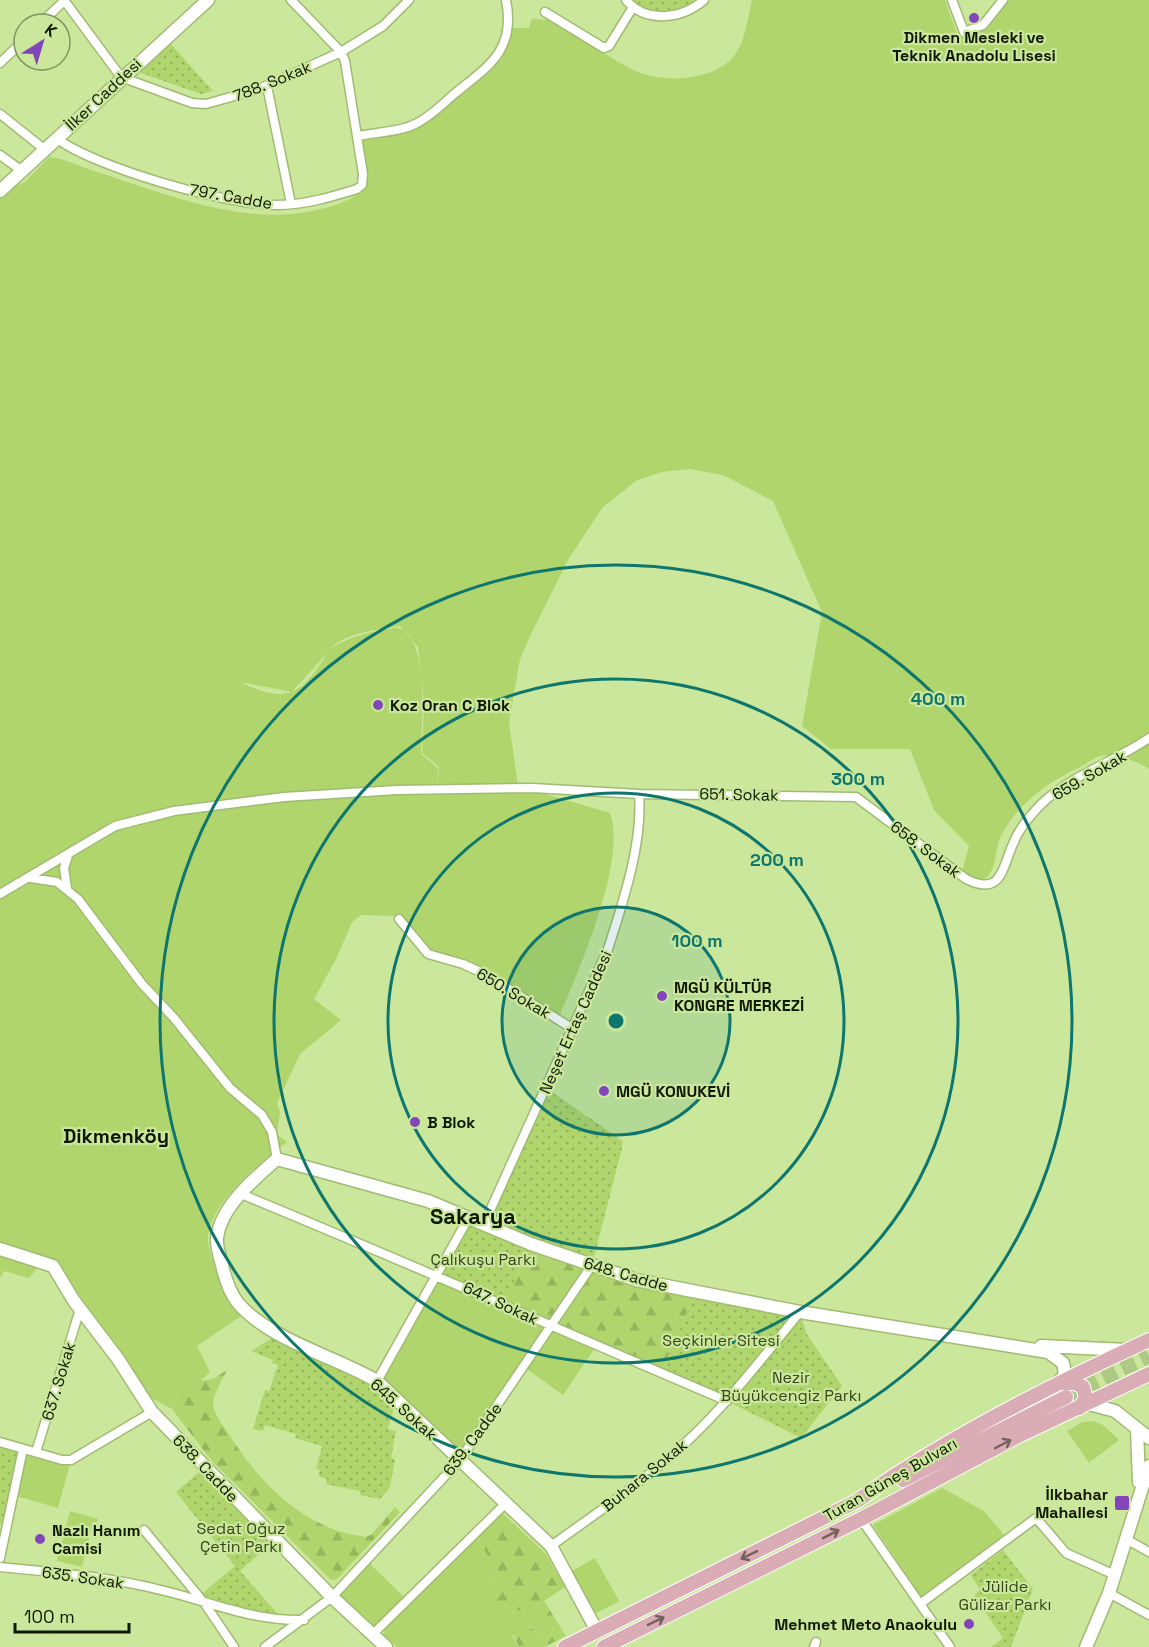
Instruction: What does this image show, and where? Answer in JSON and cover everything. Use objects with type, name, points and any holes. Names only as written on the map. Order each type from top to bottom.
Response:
[{"type":"main road","name":"Turan Güneş Bulvarı","points":[[565,1647],[857,1501],[921,1460],[1057,1386],[1149,1340]]},
{"type":"main road","name":"Turan Güneş Bulvarı","points":[[604,1647],[861,1519],[1018,1436],[1149,1374]]},
{"type":"main road","points":[[1057,1386],[1075,1383],[1083,1387],[1086,1398],[1084,1406]]},
{"type":"main road","points":[[857,1501],[1066,1397]]},
{"type":"street","points":[[52,12],[64,0],[121,77]]},
{"type":"street","name":"İlker Caddesi","points":[[0,191],[207,0]]},
{"type":"street","name":"788. Sokak","points":[[121,77],[192,103],[216,102],[267,86],[341,52],[383,26],[408,0]]},
{"type":"street","points":[[297,2],[341,52],[345,61],[358,136],[417,124],[488,67],[502,49],[507,36],[509,16],[506,0]]},
{"type":"street","points":[[626,0],[633,7],[649,15],[669,17],[703,1]]},
{"type":"street","points":[[952,0],[964,32],[982,26],[1003,0]]},
{"type":"street","points":[[545,12],[604,48],[609,46],[633,7]]},
{"type":"street","points":[[0,63],[12,52]]},
{"type":"street","points":[[267,86],[291,204]]},
{"type":"street","points":[[0,114],[44,149]]},
{"type":"street","name":"797. Cadde","points":[[56,138],[70,149],[93,159],[196,191],[248,202],[291,204],[331,197],[362,185],[363,174],[358,136]]},
{"type":"street","points":[[0,155],[22,171]]},
{"type":"street","name":"659. Sokak","points":[[1012,845],[1033,812],[1047,799],[1075,779],[1149,738]]},
{"type":"street","name":"651. Sokak","points":[[0,896],[115,826],[141,818],[284,797],[397,790],[533,788],[639,794],[856,797]]},
{"type":"street","name":"Neşet Ertaş Caddesi","points":[[484,1224],[598,976],[620,912],[640,812],[639,794]]},
{"type":"street","name":"658. Sokak","points":[[856,797],[976,884],[994,882],[1007,864],[1012,845]]},
{"type":"street","points":[[67,888],[64,868],[69,853]]},
{"type":"street","points":[[29,878],[50,880],[67,888],[78,899],[142,984],[174,1018],[230,1088],[262,1116],[272,1132],[277,1159]]},
{"type":"street","name":"650. Sokak","points":[[399,919],[428,954],[463,964],[487,975],[573,1029]]},
{"type":"street","name":"645. Sokak","points":[[277,1159],[241,1194],[224,1217],[216,1240],[228,1286],[237,1302],[256,1318],[283,1335],[377,1381],[551,1546],[597,1630]]},
{"type":"street","name":"648. Cadde","points":[[277,1159],[429,1201],[531,1244],[636,1280],[800,1312],[986,1343]]},
{"type":"street","name":"647. Sokak","points":[[241,1194],[438,1275],[727,1401]]},
{"type":"street","points":[[377,1381],[469,1217]]},
{"type":"street","name":"638. Cadde","points":[[0,1249],[53,1266],[152,1412],[332,1598],[387,1647]]},
{"type":"street","name":"639. Cadde","points":[[265,1647],[305,1620],[332,1598],[460,1460],[592,1265]]},
{"type":"street","name":"637. Sokak","points":[[36,1452],[80,1309]]},
{"type":"street","name":"Buhara Sokak","points":[[551,1546],[662,1464],[727,1401],[800,1312]]},
{"type":"street","points":[[986,1343],[1127,1350]]},
{"type":"street","points":[[986,1343],[1048,1352],[1056,1356],[1063,1363],[1065,1375],[1057,1386]]},
{"type":"street","points":[[1084,1406],[1115,1411],[1149,1438]]},
{"type":"street","points":[[0,1442],[62,1460],[75,1459],[152,1412]]},
{"type":"street","points":[[1086,1647],[1109,1593],[1146,1475],[1137,1429]]},
{"type":"street","points":[[0,1558],[3,1524],[23,1449]]},
{"type":"street","points":[[373,1634],[506,1503]]},
{"type":"street","points":[[920,1604],[1036,1518],[1066,1553],[1115,1575]]},
{"type":"street","points":[[861,1519],[946,1646]]},
{"type":"street","points":[[144,1530],[205,1604],[234,1647]]},
{"type":"street","points":[[1126,1539],[1149,1552]]},
{"type":"street","name":"635. Sokak","points":[[0,1567],[114,1580],[163,1590],[205,1604],[265,1618],[305,1620]]},
{"type":"street","points":[[1109,1593],[1149,1615]]},
{"type":"green space","points":[[626,0],[702,0],[703,2],[660,17]]},
{"type":"green space","points":[[752,0],[945,0],[957,34],[970,34],[1000,0],[1149,0],[1149,769],[1126,758],[1106,755],[1068,773],[1034,795],[1008,824],[1001,836],[991,872],[987,877],[982,881],[961,875],[969,846],[934,810],[910,749],[831,749],[802,726],[822,612],[773,501],[723,475],[690,469],[662,472],[637,480],[602,508],[568,560],[520,659],[509,722],[518,786],[610,813],[614,834],[607,886],[599,915],[560,1015],[541,1008],[484,971],[425,950],[396,916],[361,915],[352,922],[337,957],[314,999],[341,1020],[300,1054],[277,1103],[280,1112],[277,1135],[287,1142],[239,1183],[218,1209],[211,1222],[208,1243],[221,1285],[244,1314],[197,1346],[210,1372],[200,1381],[187,1383],[177,1395],[172,1409],[148,1396],[57,1263],[0,1244],[0,199],[13,187],[25,182],[49,157],[68,161],[206,206],[262,214],[289,214],[317,210],[347,201],[362,190],[357,141],[418,126],[490,68],[512,28],[529,28],[532,19],[549,20],[633,70],[658,77],[688,78],[716,70],[736,53],[744,34]],"holes":[[[400,626],[407,634],[401,629],[393,628],[366,634],[330,649],[336,643],[353,635],[373,631]],[[411,639],[418,647],[424,702],[422,753],[439,767],[437,790],[438,768],[421,754],[422,687],[420,667]],[[328,652],[310,678],[293,691]],[[240,682],[291,692],[270,693]]]},
{"type":"green space","points":[[169,42],[213,91],[201,94],[141,73],[140,70]]},
{"type":"green space","name":"Çalıkuşu Parkı","points":[[546,1088],[623,1141],[622,1148],[592,1265],[531,1245],[504,1304],[438,1275],[469,1217],[483,1224]]},
{"type":"green space","points":[[531,1244],[696,1292],[661,1372],[504,1304]]},
{"type":"green space","points":[[0,1249],[43,1262],[29,1278],[4,1271],[0,1278]]},
{"type":"green space","points":[[438,1275],[597,1345],[563,1395],[524,1367],[460,1460],[377,1381]]},
{"type":"green space","points":[[696,1292],[800,1312],[806,1333],[842,1386],[801,1438],[727,1401],[661,1372]]},
{"type":"green space","points":[[276,1331],[350,1366],[396,1399],[388,1429],[396,1431],[391,1458],[395,1459],[390,1487],[380,1499],[360,1495],[360,1491],[326,1484],[327,1479],[318,1476],[320,1470],[316,1469],[322,1446],[295,1438],[296,1434],[265,1425],[263,1431],[253,1429],[265,1390],[269,1391],[278,1365],[272,1363],[273,1360],[251,1351],[272,1338]]},
{"type":"green space","points":[[227,1370],[215,1395],[213,1404],[215,1412],[242,1454],[287,1502],[323,1525],[365,1537],[371,1535],[395,1507],[400,1512],[337,1579],[331,1580],[211,1460],[172,1409],[177,1395],[187,1383],[213,1379]]},
{"type":"green space","points":[[1093,1421],[1103,1425],[1119,1440],[1089,1463],[1067,1431],[1082,1422]]},
{"type":"green space","points":[[0,1442],[23,1449],[6,1525],[0,1524]]},
{"type":"green space","points":[[23,1449],[71,1460],[58,1508],[13,1495]]},
{"type":"green space","name":"Sedat Oğuz Çetin Parkı","points":[[204,1468],[275,1540],[240,1571],[283,1620],[265,1618],[199,1596],[235,1566],[176,1492]]},
{"type":"green space","points":[[942,1488],[984,1511],[1005,1536],[921,1597],[873,1525]]},
{"type":"green space","points":[[70,1511],[98,1519],[97,1522],[93,1522],[82,1567],[57,1561]]},
{"type":"green space","points":[[500,1511],[545,1553],[565,1587],[544,1601],[566,1636],[544,1647],[519,1647],[510,1627],[515,1617],[521,1619],[544,1639],[557,1636],[539,1607],[529,1612],[503,1611],[497,1610],[489,1600],[487,1590],[495,1579],[496,1569],[476,1536]]},
{"type":"green space","points":[[476,1536],[496,1569],[495,1579],[490,1585],[512,1611],[539,1606],[557,1636],[544,1639],[530,1626],[512,1636],[519,1647],[397,1647],[383,1635],[390,1619],[421,1593]]},
{"type":"green space","name":"Jülide Gülizar Parkı","points":[[1003,1550],[1033,1589],[1011,1647],[991,1647],[1003,1638],[974,1595],[980,1590],[971,1575]]},
{"type":"green space","points":[[595,1558],[619,1601],[595,1614],[572,1571]]},
{"type":"green space","points":[[367,1561],[407,1600],[373,1634],[332,1597]]},
{"type":"tunnel","points":[[1066,1397],[1149,1356]]},
{"type":"place","name":"Dikmen Mesleki ve Teknik Anadolu Lisesi","points":[[974,18]]},
{"type":"place","name":"Koz Oran C Blok","points":[[378,705]]},
{"type":"place","name":"MGÜ KÜLTÜR KONGRE MERKEZİ","points":[[662,996]]},
{"type":"place","name":"MGÜ KONUKEVİ","points":[[604,1091]]},
{"type":"place","name":"B Blok","points":[[415,1122]]},
{"type":"place","name":"İlkbahar Mahallesi","points":[[1122,1503]]},
{"type":"place","name":"Nazlı Hanım Camisi","points":[[40,1539]]},
{"type":"place","name":"Mehmet Meto Anaokulu","points":[[969,1624]]},
{"type":"district","name":"Dikmenköy","points":[[116,1136]]},
{"type":"district","name":"Sakarya","points":[[473,1216]]},
{"type":"park label","name":"Seçkinler Sitesi","points":[[721,1340]]},
{"type":"park label","name":"Nezir Büyükcengiz Parkı","points":[[791,1386]]}]
